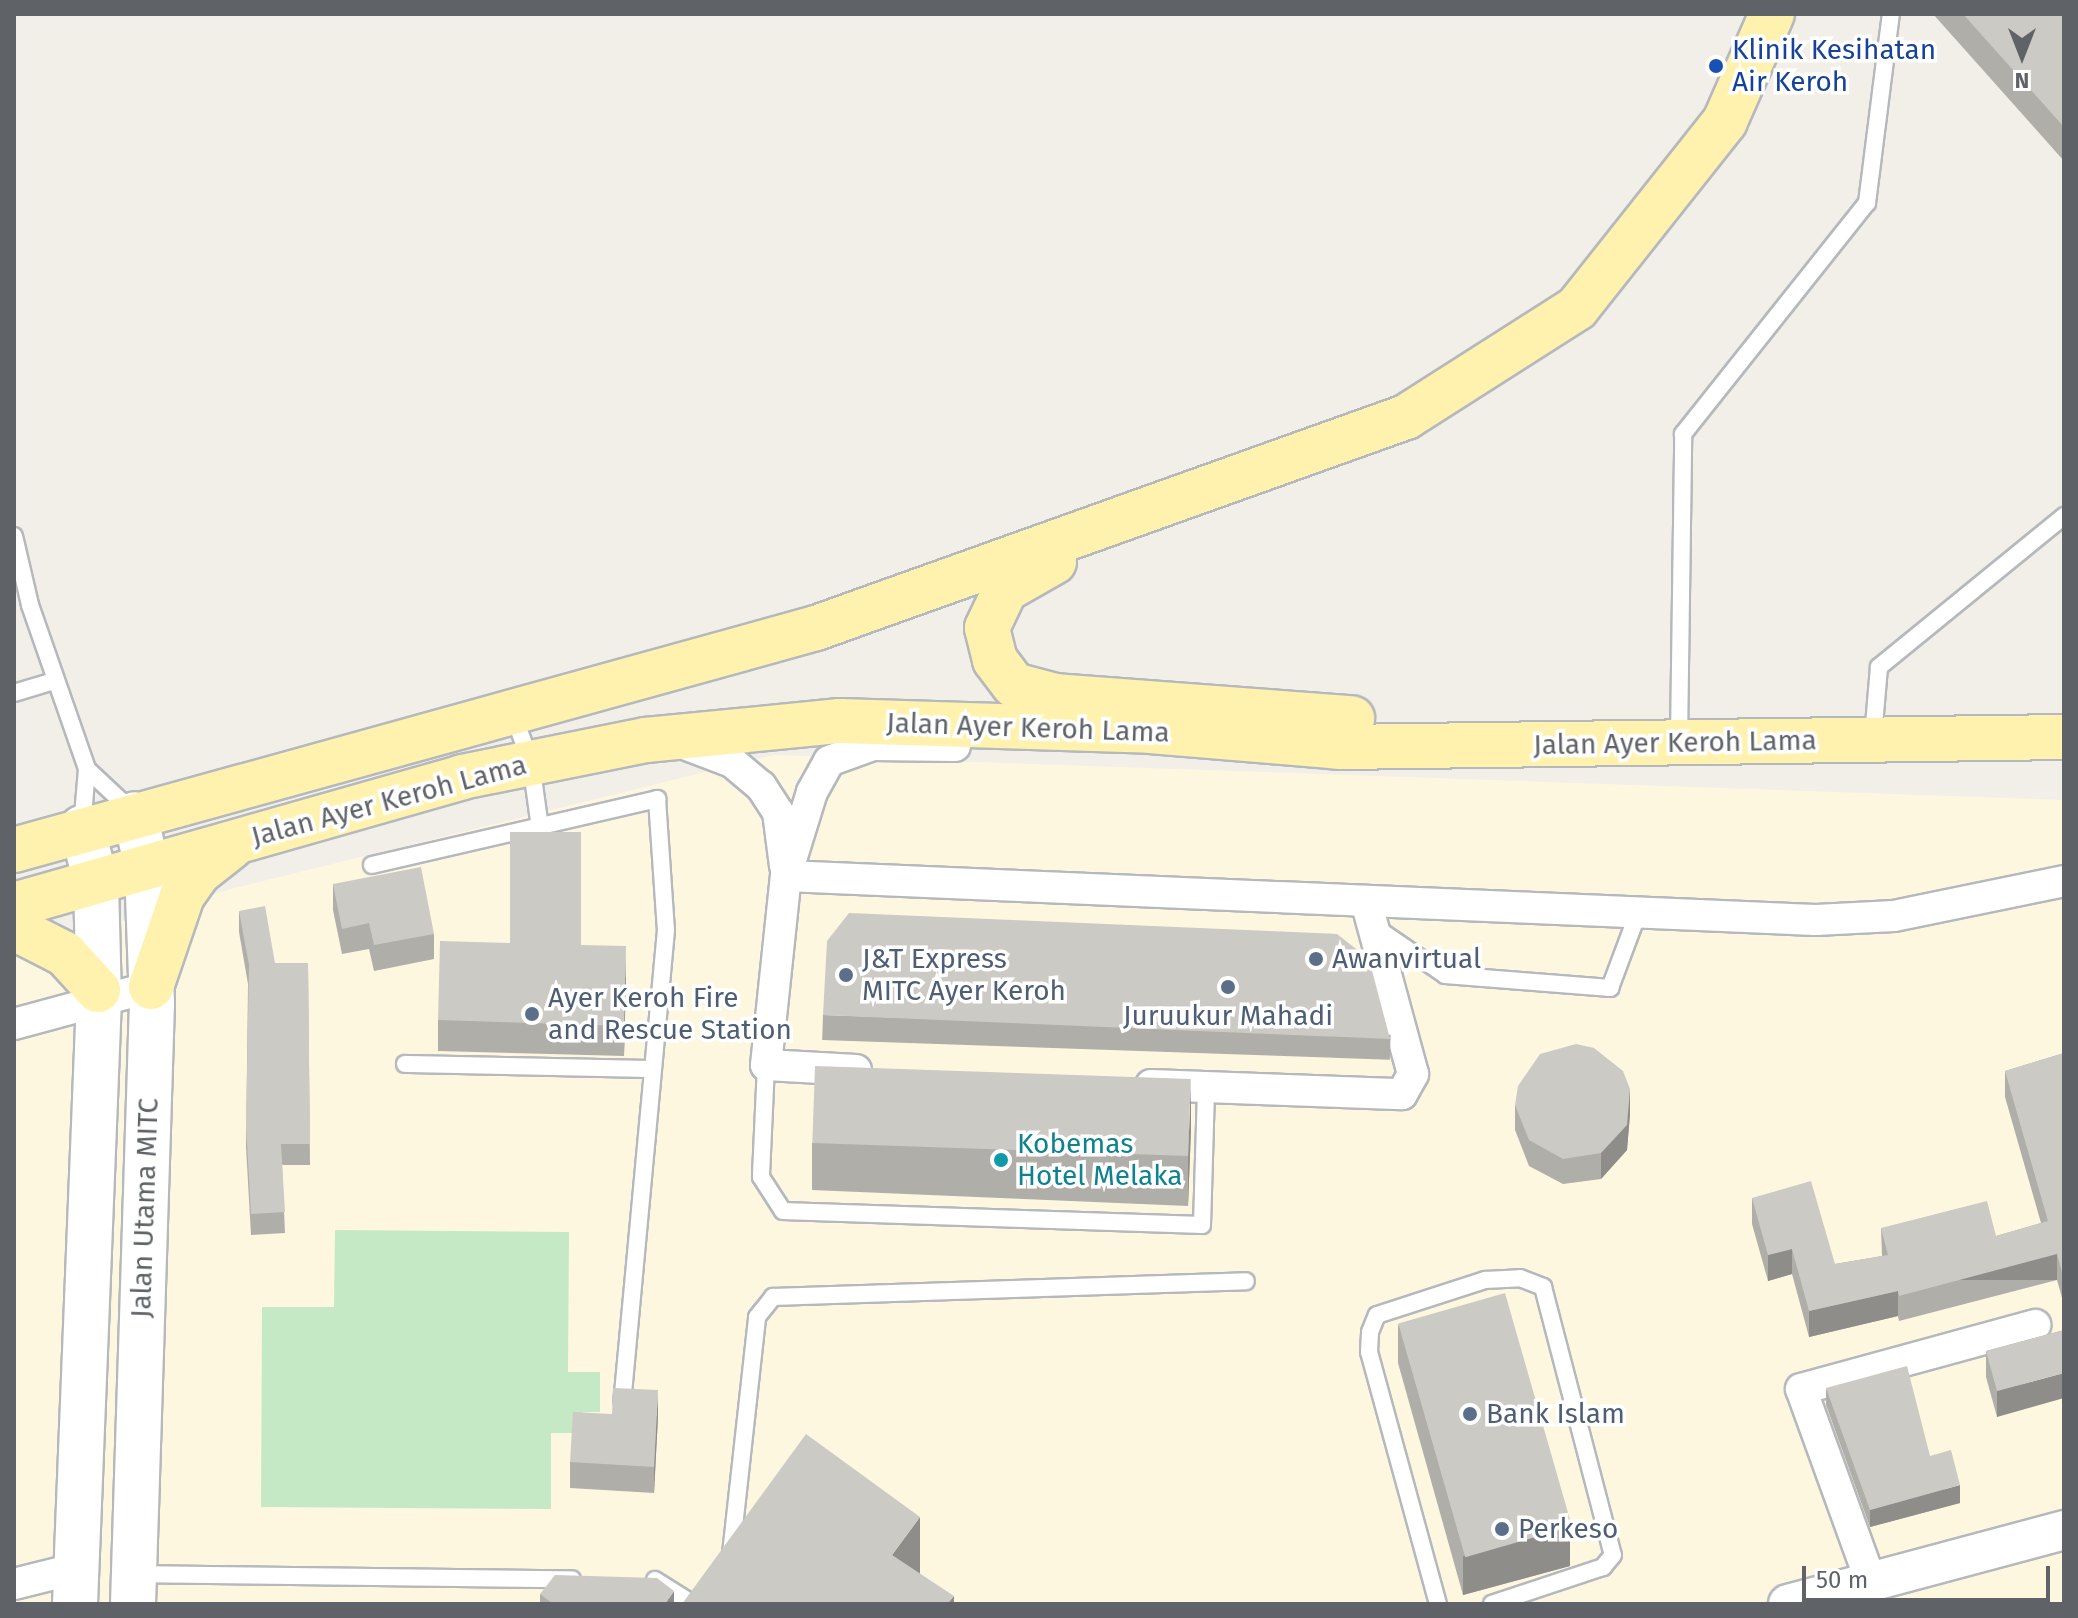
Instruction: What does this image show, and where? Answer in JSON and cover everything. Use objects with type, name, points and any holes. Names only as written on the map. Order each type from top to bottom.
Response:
[{"type":"main road","name":"Jalan Ayer Keroh Lama","points":[[14,850],[82,828],[511,709],[816,628],[1406,417],[1577,308],[1725,121],[1772,14]]},
{"type":"main road","points":[[1328,445],[1127,535],[1045,565],[1005,590],[987,628],[995,660],[1014,685],[1056,696],[1277,710],[1617,747]]},
{"type":"main road","name":"Jalan Ayer Keroh Lama","points":[[14,905],[462,777],[671,738],[840,721],[1150,731],[1341,747],[1617,747],[1873,738],[2064,737]]},
{"type":"main road","name":"Jalan Utama MITC","points":[[133,1589],[151,987],[147,868],[135,814]]},
{"type":"main road","points":[[74,1586],[99,995],[96,882],[82,828]]},
{"type":"main road","points":[[151,987],[182,896],[215,857],[239,841]]},
{"type":"main road","points":[[14,928],[65,954],[99,995]]},
{"type":"street","points":[[671,738],[732,762],[761,786],[778,812],[786,876]]},
{"type":"street","points":[[892,1072],[766,1065],[786,876],[812,792],[829,761],[873,745],[1341,747]]},
{"type":"street","points":[[786,876],[1369,913],[1638,913],[1816,920],[1878,917],[2064,881]]},
{"type":"street","points":[[1127,1084],[1402,1094],[1413,1074],[1369,913]]},
{"type":"street","points":[[14,1024],[99,995],[151,987]]},
{"type":"street","points":[[1871,1582],[1801,1389],[2035,1325]]},
{"type":"street","points":[[1788,1604],[2064,1530]]},
{"type":"street","points":[[14,1584],[74,1586]]},
{"type":"lane","points":[[1679,745],[1683,434],[1867,203],[1891,14]]},
{"type":"lane","points":[[1873,738],[1879,667],[2064,516]]},
{"type":"lane","points":[[14,536],[54,681],[87,769],[82,828]]},
{"type":"lane","points":[[14,693],[54,681]]},
{"type":"lane","points":[[511,709],[531,763],[540,828]]},
{"type":"lane","points":[[87,769],[135,814]]},
{"type":"lane","points":[[372,865],[657,799],[666,930],[622,1401]]},
{"type":"lane","points":[[1369,913],[1445,975],[1610,988],[1638,913]]},
{"type":"lane","points":[[405,1064],[653,1069]]},
{"type":"lane","points":[[766,1065],[761,1177],[783,1211],[1202,1225],[1206,1088]]},
{"type":"lane","points":[[1438,1604],[1369,1352],[1370,1332],[1377,1315],[1485,1280],[1520,1278],[1543,1287],[1613,1555],[1603,1567],[1492,1604]]},
{"type":"lane","points":[[724,1571],[730,1561],[757,1317],[773,1297],[1246,1281]]},
{"type":"lane","points":[[133,1589],[592,1580]]},
{"type":"lane","points":[[639,1580],[655,1580],[693,1604]]},
{"type":"shaded area","points":[[774,755],[2064,800],[2064,1604],[14,1604],[14,953],[231,889]]},
{"type":"green space","points":[[335,1230],[569,1232],[568,1372],[600,1372],[600,1412],[583,1412],[583,1433],[551,1433],[551,1509],[261,1507],[262,1307],[334,1307]]},
{"type":"building","points":[[1963,14],[2064,14],[2064,127]]},
{"type":"building","points":[[510,832],[581,832],[581,945],[626,946],[624,1026],[438,1020],[440,941],[510,943]]},
{"type":"building","points":[[421,867],[434,934],[374,945],[369,923],[342,929],[333,884]]},
{"type":"building","points":[[265,906],[275,963],[308,963],[310,1144],[281,1144],[285,1212],[251,1214],[246,1125],[249,965],[239,911]]},
{"type":"building","points":[[849,913],[1337,934],[1369,959],[1390,1039],[823,1015],[827,941]]},
{"type":"building","points":[[1576,1044],[1594,1048],[1623,1071],[1630,1089],[1627,1125],[1601,1153],[1563,1159],[1529,1140],[1515,1105],[1518,1086],[1540,1054]]},
{"type":"building","points":[[2064,1053],[2064,1280],[2057,1254],[1899,1296],[1898,1291],[1809,1311],[1792,1249],[1768,1255],[1752,1198],[1811,1181],[1835,1264],[1888,1255],[1881,1228],[1987,1201],[1996,1236],[2048,1221],[2005,1071]]},
{"type":"building","points":[[815,1066],[1191,1079],[1188,1156],[812,1143]]},
{"type":"building","points":[[1505,1293],[1572,1527],[1465,1557],[1398,1324]]},
{"type":"building","points":[[2064,1330],[2064,1373],[1997,1391],[1986,1351]]},
{"type":"building","points":[[1907,1366],[1930,1456],[1951,1450],[1960,1485],[1870,1510],[1826,1388]]},
{"type":"building","points":[[613,1388],[658,1390],[654,1467],[570,1462],[573,1412],[612,1414]]},
{"type":"building","points":[[806,1434],[920,1517],[892,1555],[954,1596],[947,1604],[682,1604]]},
{"type":"building","points":[[555,1575],[657,1578],[674,1591],[665,1604],[553,1604],[540,1594]]},
{"type":"place","name":"Klinik Kesihatan Air Keroh","points":[[1716,66]]},
{"type":"place","name":"Awanvirtual","points":[[1316,959]]},
{"type":"place","name":"J&T Express MITC Ayer Keroh","points":[[846,975]]},
{"type":"place","name":"Juruukur Mahadi","points":[[1228,987]]},
{"type":"place","name":"Ayer Keroh Fire and Rescue Station","points":[[532,1014]]},
{"type":"place","name":"Kobemas Hotel Melaka","points":[[1001,1160]]},
{"type":"place","name":"Bank Islam","points":[[1470,1414]]},
{"type":"place","name":"Perkeso","points":[[1502,1529]]}]
